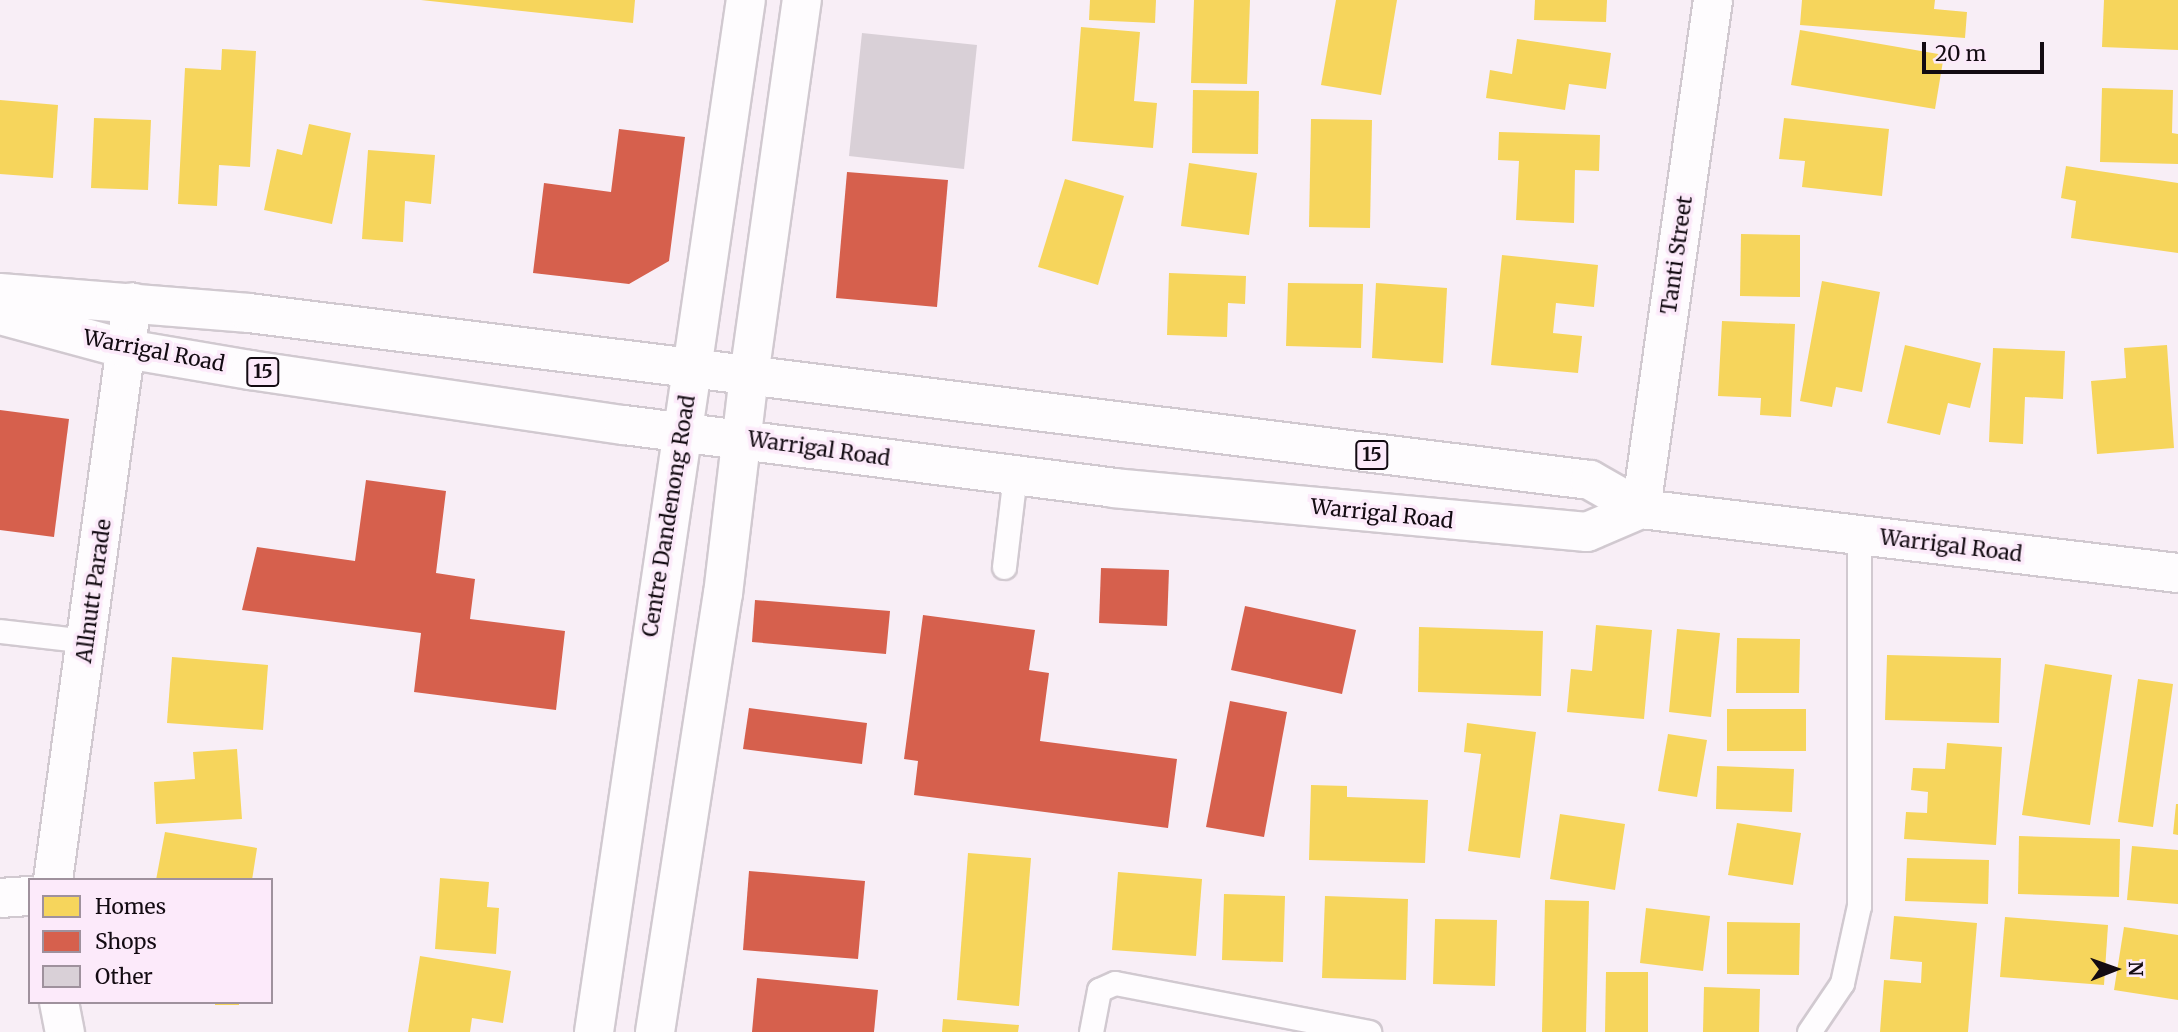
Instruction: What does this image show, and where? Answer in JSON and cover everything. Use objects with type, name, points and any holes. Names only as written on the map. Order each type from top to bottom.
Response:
[{"type":"main road","name":"Centre Dandenong Road","points":[[594,1032],[746,0]]},
{"type":"main road","points":[[655,1032],[723,594],[749,376],[802,0]]},
{"type":"main road","name":"Tanti Street","points":[[1641,509],[1713,0]]},
{"type":"main road","name":"Warrigal Road","points":[[0,293],[132,302],[1590,481],[1641,509],[2178,573]]},
{"type":"main road","name":"Allnutt Parade","points":[[53,878],[88,641],[132,302]]},
{"type":"main road","name":"Warrigal Road","points":[[0,315],[126,349],[683,432],[1015,475],[1587,532],[1641,509]]},
{"type":"main road","points":[[0,898],[28,896]]},
{"type":"main road","points":[[59,1004],[65,1032]]},
{"type":"lane","points":[[1004,567],[1015,475]]},
{"type":"lane","points":[[1810,1032],[1842,983],[1859,906],[1859,535]]},
{"type":"lane","points":[[0,631],[88,641]]},
{"type":"lane","points":[[1091,1032],[1099,990],[1115,983],[1369,1032]]},
{"type":"building: Homes","points":[[421,0],[635,0],[633,23]]},
{"type":"building: Homes","points":[[1090,0],[1156,0],[1155,23],[1089,20]]},
{"type":"building: Homes","points":[[1194,0],[1250,0],[1247,84],[1191,83]]},
{"type":"building: Homes","points":[[1336,0],[1397,0],[1381,95],[1321,85]]},
{"type":"building: Homes","points":[[1535,0],[1607,0],[1606,22],[1534,20]]},
{"type":"building: Homes","points":[[1802,0],[1935,0],[1934,9],[1967,12],[1965,38],[1800,25]]},
{"type":"building: Homes","points":[[2104,0],[2178,0],[2178,50],[2102,47]]},
{"type":"building: Homes","points":[[1081,27],[1140,32],[1134,101],[1157,103],[1153,148],[1072,141]]},
{"type":"building: Homes","points":[[1800,30],[1944,55],[1935,109],[1791,85]]},
{"type":"building: Homes","points":[[1517,39],[1611,53],[1606,89],[1569,84],[1565,110],[1486,98],[1490,70],[1512,74]]},
{"type":"building: Homes","points":[[222,49],[256,51],[250,167],[219,165],[217,206],[178,204],[185,68],[221,70]]},
{"type":"building: Homes","points":[[2102,88],[2173,90],[2172,133],[2178,134],[2178,164],[2100,162]]},
{"type":"building: Homes","points":[[1193,90],[1259,91],[1258,154],[1192,153]]},
{"type":"building: Homes","points":[[0,100],[58,105],[53,178],[0,174]]},
{"type":"building: Homes","points":[[94,118],[151,120],[148,190],[91,188]]},
{"type":"building: Homes","points":[[1784,118],[1889,129],[1882,196],[1802,187],[1805,161],[1779,159]]},
{"type":"building: Homes","points":[[1311,119],[1372,120],[1370,228],[1309,227]]},
{"type":"building: Homes","points":[[309,124],[351,133],[332,224],[264,210],[277,149],[302,155]]},
{"type":"building: Homes","points":[[1499,132],[1600,135],[1599,171],[1575,170],[1574,223],[1516,220],[1519,161],[1498,160]]},
{"type":"building: Homes","points":[[368,150],[435,155],[431,204],[405,201],[403,242],[362,239]]},
{"type":"building: Homes","points":[[1189,163],[1257,173],[1249,235],[1181,226]]},
{"type":"building: Homes","points":[[2066,166],[2178,183],[2178,253],[2071,238],[2076,201],[2061,198]]},
{"type":"building: Homes","points":[[1065,179],[1124,196],[1098,285],[1038,267]]},
{"type":"building: Homes","points":[[1741,234],[1800,235],[1800,297],[1740,296]]},
{"type":"building: Homes","points":[[1502,255],[1598,265],[1594,307],[1556,303],[1553,333],[1582,336],[1578,373],[1491,365]]},
{"type":"building: Homes","points":[[1169,273],[1246,276],[1245,304],[1228,303],[1227,337],[1167,335]]},
{"type":"building: Homes","points":[[1822,281],[1880,292],[1862,392],[1836,387],[1832,407],[1800,401]]},
{"type":"building: Homes","points":[[1288,283],[1363,284],[1361,348],[1286,346]]},
{"type":"building: Homes","points":[[1376,283],[1447,288],[1443,363],[1372,358]]},
{"type":"building: Homes","points":[[1722,321],[1795,324],[1791,417],[1760,415],[1761,398],[1718,396]]},
{"type":"building: Homes","points":[[1905,345],[1981,363],[1970,408],[1948,403],[1940,435],[1887,423]]},
{"type":"building: Homes","points":[[2167,345],[2174,448],[2097,454],[2091,381],[2126,378],[2124,348]]},
{"type":"building: Homes","points":[[1993,348],[2065,351],[2063,399],[2025,397],[2023,444],[1989,442]]},
{"type":"building: Homes","points":[[1596,625],[1652,630],[1644,719],[1567,712],[1571,669],[1592,671]]},
{"type":"building: Homes","points":[[1419,627],[1543,631],[1541,696],[1418,692]]},
{"type":"building: Homes","points":[[1677,629],[1720,633],[1711,717],[1669,712]]},
{"type":"building: Homes","points":[[1737,638],[1800,639],[1799,693],[1736,693]]},
{"type":"building: Homes","points":[[1887,655],[2001,658],[1999,723],[1885,720]]},
{"type":"building: Homes","points":[[172,657],[268,665],[263,730],[167,723]]},
{"type":"building: Homes","points":[[2045,664],[2112,675],[2090,825],[2022,815]]},
{"type":"building: Homes","points":[[2138,679],[2173,684],[2153,827],[2118,822]]},
{"type":"building: Homes","points":[[1727,709],[1806,709],[1806,751],[1727,751]]},
{"type":"building: Homes","points":[[1467,723],[1536,732],[1520,858],[1468,851],[1481,754],[1464,752]]},
{"type":"building: Homes","points":[[1668,734],[1707,740],[1697,797],[1658,791]]},
{"type":"building: Homes","points":[[1947,743],[2002,747],[1996,845],[1904,839],[1906,812],[1927,813],[1928,792],[1911,790],[1913,768],[1945,769]]},
{"type":"building: Homes","points":[[237,749],[242,819],[156,824],[154,782],[195,779],[193,752]]},
{"type":"building: Homes","points":[[1717,766],[1794,769],[1792,812],[1716,809]]},
{"type":"building: Homes","points":[[1311,785],[1347,786],[1347,797],[1428,800],[1425,863],[1309,860]]},
{"type":"building: Homes","points":[[2178,804],[2178,835],[2173,834]]},
{"type":"building: Homes","points":[[1560,814],[1625,824],[1615,890],[1550,879]]},
{"type":"building: Homes","points":[[1737,823],[1801,833],[1793,885],[1728,875]]},
{"type":"building: Homes","points":[[165,832],[257,848],[252,878],[156,878]]},
{"type":"building: Homes","points":[[2019,836],[2120,839],[2119,897],[2018,894]]},
{"type":"building: Homes","points":[[2132,846],[2178,850],[2178,904],[2127,900]]},
{"type":"building: Homes","points":[[968,853],[1031,858],[1019,1006],[957,1000]]},
{"type":"building: Homes","points":[[1907,858],[1989,860],[1988,904],[1905,901]]},
{"type":"building: Homes","points":[[1118,872],[1202,879],[1196,956],[1112,950]]},
{"type":"building: Homes","points":[[440,878],[489,882],[487,907],[499,908],[496,954],[435,949]]},
{"type":"building: Homes","points":[[1224,894],[1285,896],[1283,962],[1222,960]]},
{"type":"building: Homes","points":[[1325,896],[1408,899],[1406,980],[1322,978]]},
{"type":"building: Homes","points":[[1545,900],[1589,901],[1586,1032],[1542,1032]]},
{"type":"building: Homes","points":[[1646,908],[1710,916],[1703,971],[1640,963]]},
{"type":"building: Homes","points":[[1894,916],[1977,923],[1968,1032],[1880,1032],[1884,980],[1921,983],[1922,962],[1890,959]]},
{"type":"building: Homes","points":[[2005,917],[2108,925],[2104,985],[2000,977]]},
{"type":"building: Homes","points":[[1435,919],[1497,920],[1495,986],[1433,984]]},
{"type":"building: Homes","points":[[1727,922],[1800,923],[1799,975],[1727,974]]},
{"type":"building: Homes","points":[[2124,927],[2178,935],[2178,1000],[2114,990]]},
{"type":"building: Homes","points":[[420,956],[511,971],[503,1023],[472,1018],[470,1032],[408,1032]]},
{"type":"building: Homes","points":[[1606,972],[1648,972],[1648,1032],[1605,1032]]},
{"type":"building: Homes","points":[[1704,987],[1760,989],[1759,1032],[1703,1032]]},
{"type":"building: Homes","points":[[943,1019],[1019,1025],[1018,1032],[942,1032]]},
{"type":"building: Shops","points":[[619,129],[685,137],[669,261],[629,284],[533,273],[544,183],[611,192]]},
{"type":"building: Shops","points":[[847,172],[948,180],[937,307],[836,298]]},
{"type":"building: Shops","points":[[0,410],[69,419],[54,537],[0,530]]},
{"type":"building: Shops","points":[[366,480],[446,491],[436,573],[475,579],[470,619],[565,631],[556,710],[414,692],[421,633],[242,610],[257,547],[355,561]]},
{"type":"building: Shops","points":[[1101,568],[1169,570],[1167,626],[1099,623]]},
{"type":"building: Shops","points":[[755,600],[890,611],[886,654],[752,642]]},
{"type":"building: Shops","points":[[1245,606],[1356,630],[1342,694],[1231,670]]},
{"type":"building: Shops","points":[[923,615],[1035,630],[1029,670],[1049,673],[1040,741],[1177,759],[1168,828],[914,795],[918,761],[904,759]]},
{"type":"building: Shops","points":[[1230,701],[1287,712],[1264,837],[1206,827]]},
{"type":"building: Shops","points":[[749,708],[867,723],[862,764],[743,749]]},
{"type":"building: Shops","points":[[749,871],[865,881],[858,959],[743,950]]},
{"type":"building: Shops","points":[[757,978],[878,990],[874,1032],[752,1032]]},
{"type":"building: Other","points":[[862,33],[977,45],[964,169],[849,156]]}]
